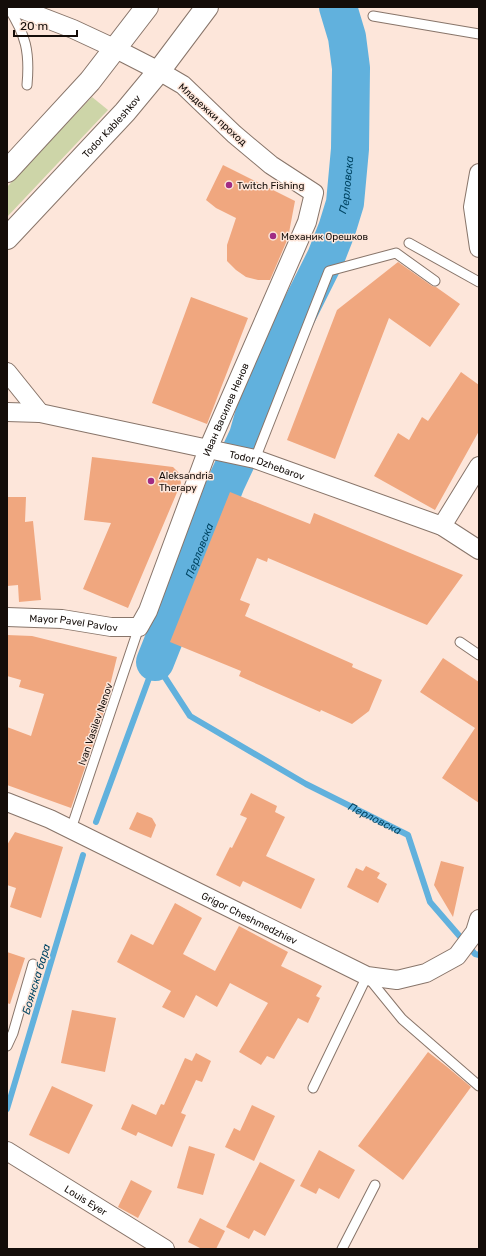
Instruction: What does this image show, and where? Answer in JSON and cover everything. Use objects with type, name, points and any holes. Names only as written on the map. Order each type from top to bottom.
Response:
[{"type":"main road","points":[[7,171],[90,81],[147,7]]},
{"type":"main road","name":"Todor Kableshkov","points":[[7,238],[125,112],[159,71],[207,7]]},
{"type":"street","name":"Младежки проход","points":[[16,7],[73,29],[116,49],[183,85],[234,134],[272,165],[314,193]]},
{"type":"street","points":[[479,173],[473,207],[479,248]]},
{"type":"street","name":"Иван Василев Ненов","points":[[139,626],[148,611],[211,450],[307,222],[314,193]]},
{"type":"street","points":[[7,372],[40,413]]},
{"type":"street","name":"Todor Dzhebarov","points":[[7,412],[40,413],[251,458],[442,526],[479,550]]},
{"type":"street","points":[[442,526],[479,466]]},
{"type":"street","name":"Mayor Pavel Pavlov","points":[[7,617],[62,619],[111,627],[139,626]]},
{"type":"street","name":"Grigor Cheshmedzhiev","points":[[7,802],[71,829],[367,976],[397,980],[426,973],[457,956],[477,925]]},
{"type":"street","name":"Louis Eyer","points":[[7,1151],[165,1249]]},
{"type":"lane","points":[[8,7],[24,37],[29,63],[27,85]]},
{"type":"lane","points":[[373,16],[479,34]]},
{"type":"lane","points":[[409,243],[479,282]]},
{"type":"lane","points":[[251,458],[329,271],[396,253],[435,281]]},
{"type":"lane","name":"Ivan Vasilev Nenov","points":[[71,829],[139,626]]},
{"type":"lane","points":[[460,642],[479,655]]},
{"type":"lane","points":[[7,1046],[13,1033],[33,964]]},
{"type":"lane","points":[[313,1088],[367,976],[402,1019],[479,1086]]},
{"type":"lane","points":[[342,1249],[375,1185]]},
{"type":"green space","points":[[92,97],[108,110],[7,217],[7,187]]},
{"type":"building","points":[[223,165],[295,201],[288,238],[270,280],[258,280],[246,277],[227,261],[227,245],[236,218],[216,208],[206,200]]},
{"type":"building","points":[[398,262],[460,304],[430,347],[389,318],[335,459],[287,440],[337,310]]},
{"type":"building","points":[[191,297],[248,318],[207,424],[152,403]]},
{"type":"building","points":[[461,372],[479,385],[479,431],[435,510],[374,476],[398,433],[409,440],[422,417],[428,421]]},
{"type":"building","points":[[92,457],[173,467],[179,473],[181,483],[128,608],[83,589],[111,523],[84,520]]},
{"type":"building","points":[[230,492],[310,524],[314,513],[463,575],[427,625],[268,558],[267,562],[257,558],[240,600],[250,604],[245,616],[353,664],[352,667],[382,680],[369,711],[352,724],[321,710],[320,712],[239,676],[241,671],[170,642]]},
{"type":"building","points":[[8,497],[26,497],[25,522],[33,521],[41,600],[19,602],[18,585],[7,586]]},
{"type":"building","points":[[7,635],[32,636],[117,657],[102,718],[71,808],[7,785],[7,727],[31,736],[44,694],[19,687],[21,680],[7,676]]},
{"type":"building","points":[[443,658],[479,682],[479,803],[442,778],[475,728],[420,692]]},
{"type":"building","points":[[251,793],[277,806],[275,812],[285,817],[266,856],[315,879],[301,909],[243,881],[240,887],[216,875],[247,818],[240,815]]},
{"type":"building","points":[[137,812],[152,818],[156,825],[151,838],[129,829]]},
{"type":"building","points":[[15,832],[63,847],[41,918],[10,907],[16,888],[7,885],[7,845]]},
{"type":"building","points":[[441,861],[464,867],[453,917],[434,885]]},
{"type":"building","points":[[366,866],[380,873],[377,878],[387,884],[378,903],[347,887],[356,868],[363,871]]},
{"type":"building","points":[[175,903],[202,918],[183,954],[215,971],[239,926],[288,952],[281,966],[322,986],[316,996],[320,998],[308,1023],[298,1018],[274,1059],[267,1056],[261,1065],[239,1052],[268,1003],[230,983],[217,1007],[196,995],[184,1018],[162,1007],[171,991],[117,962],[131,934],[153,945]]},
{"type":"building","points":[[7,952],[25,958],[10,1004],[7,1003]]},
{"type":"building","points":[[72,1010],[116,1018],[105,1072],[61,1063]]},
{"type":"building","points":[[428,1052],[471,1087],[403,1180],[358,1146]]},
{"type":"building","points":[[196,1053],[211,1061],[202,1082],[196,1080],[181,1113],[186,1115],[172,1147],[138,1132],[136,1136],[121,1129],[132,1104],[156,1115],[161,1104],[164,1105],[185,1058],[192,1061]]},
{"type":"building","points":[[52,1086],[93,1105],[69,1154],[29,1135]]},
{"type":"building","points":[[252,1105],[275,1116],[254,1161],[225,1147],[234,1128],[240,1131]]},
{"type":"building","points":[[189,1146],[215,1154],[203,1195],[177,1188]]},
{"type":"building","points":[[319,1150],[355,1170],[339,1199],[319,1188],[316,1194],[300,1186]]},
{"type":"building","points":[[260,1162],[295,1180],[265,1236],[254,1230],[249,1239],[226,1227]]},
{"type":"building","points":[[131,1180],[152,1191],[138,1218],[118,1207]]},
{"type":"building","points":[[200,1218],[225,1231],[216,1249],[202,1249],[188,1242]]},
{"type":"waterway","name":"Перловска","points":[[155,662],[226,483],[248,436],[263,383],[326,257],[345,203],[350,149],[351,68],[347,37],[338,7]]},
{"type":"waterway","name":"Перловска","points":[[155,662],[190,716],[306,784],[408,835],[430,902],[475,954],[479,955]]},
{"type":"waterway","name":"Боянска бара","points":[[96,822],[155,662]]},
{"type":"waterway","name":"Боянска бара","points":[[7,1109],[83,855]]},
{"type":"place","name":"Twitch Fishing","points":[[229,185]]},
{"type":"place","name":"Механик Орешков","points":[[273,236]]},
{"type":"place","name":"Aleksandria Therapy","points":[[151,481]]}]
